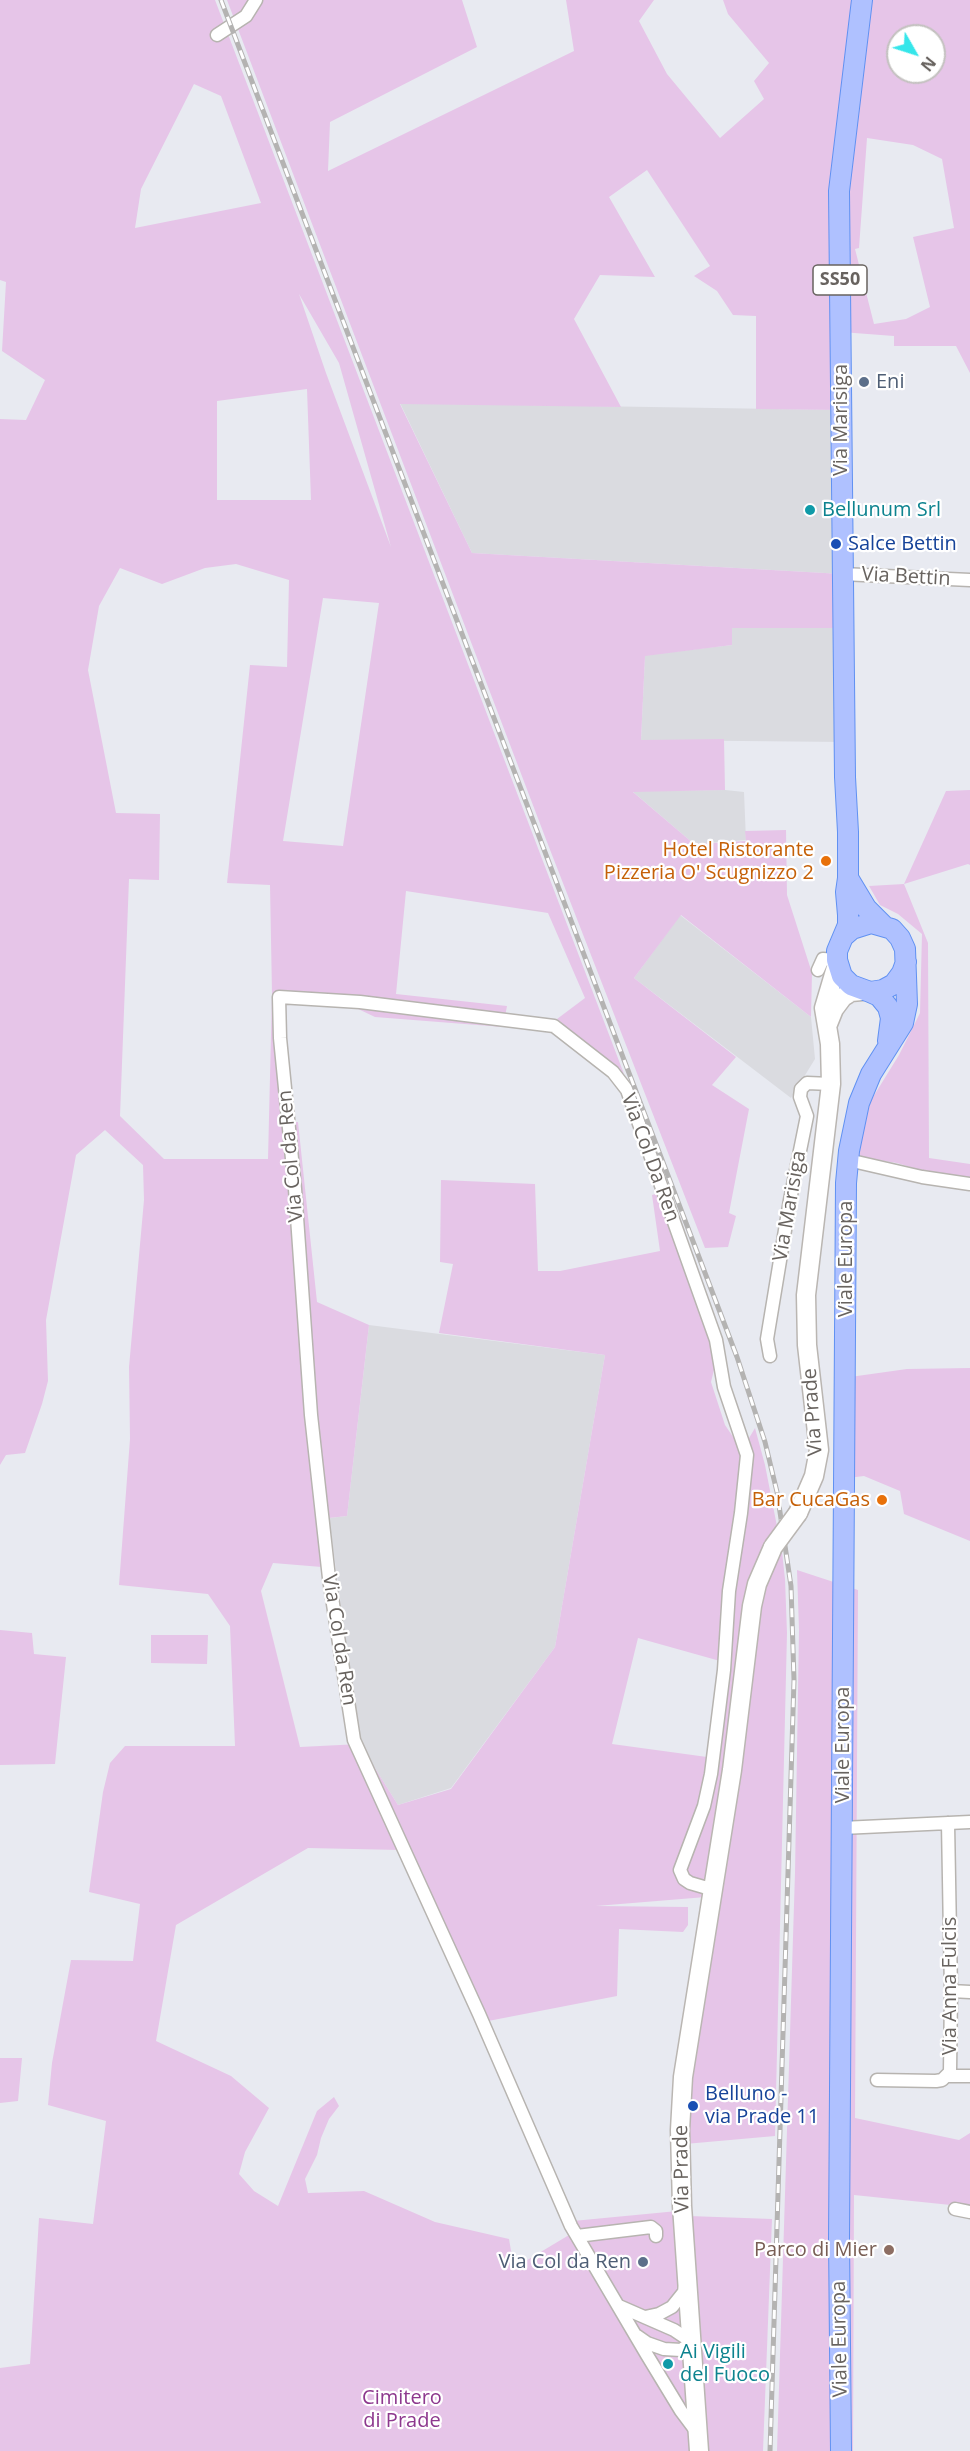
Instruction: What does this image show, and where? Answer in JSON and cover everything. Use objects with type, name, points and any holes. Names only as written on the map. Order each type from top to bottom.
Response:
[{"type":"main road","name":"Via Marisiga","points":[[837,962],[837,951],[848,925],[839,190],[862,0]]},
{"type":"main road","name":"Via Marisiga","points":[[848,878],[866,908],[900,938],[905,949],[906,961]]},
{"type":"main road","points":[[844,936],[861,925],[871,923],[883,925]]},
{"type":"main road","points":[[837,962],[846,980],[866,992],[883,990],[894,984],[903,974],[906,961]]},
{"type":"main road","name":"Viale Europa","points":[[841,2451],[839,2238],[846,1183],[859,1103],[871,1074],[903,1023],[907,1005],[906,961]]},
{"type":"main road","name":"Via Prade","points":[[699,2451],[687,2279],[680,2130],[683,2077],[732,1770],[752,1606],[757,1584],[773,1547],[798,1513],[812,1483],[819,1450],[807,1345],[806,1307],[831,1084],[828,1026],[824,1008],[837,962]]},
{"type":"main road","name":"Via Prade","points":[[828,1026],[834,1009],[843,997],[851,992],[866,992]]},
{"type":"main road","name":"Viale Europa","points":[[866,992],[879,996],[888,1007],[891,1018],[887,1047]]},
{"type":"street","points":[[217,35],[246,16],[256,0]]},
{"type":"street","name":"Via Bettin","points":[[842,574],[970,580]]},
{"type":"street","points":[[818,970],[823,959],[837,962]]},
{"type":"street","name":"Via Col Da Ren","points":[[279,997],[360,1002],[554,1026],[613,1072],[627,1090],[718,1346],[724,1387],[747,1455],[729,1591],[724,1670],[711,1774],[704,1806],[680,1870],[684,1879],[690,1883],[714,1890]]},
{"type":"street","name":"Via Col da Ren","points":[[279,997],[280,1038],[295,1189],[311,1415],[329,1578],[354,1740],[577,2236],[619,2306],[622,2315],[647,2349],[681,2411],[696,2431]]},
{"type":"street","name":"Via Marisiga","points":[[770,1356],[767,1339],[790,1200],[807,1116],[800,1097],[801,1089],[807,1083],[831,1084]]},
{"type":"street","points":[[848,1160],[922,1177],[970,1184]]},
{"type":"street","points":[[842,1828],[970,1822]]},
{"type":"street","name":"Via Anna Fulcis","points":[[877,2080],[936,2081],[946,2076],[951,2065],[948,1823]]},
{"type":"street","points":[[951,1991],[970,1992]]},
{"type":"street","points":[[946,2076],[970,2076]]},
{"type":"street","points":[[954,2209],[970,2212]]},
{"type":"street","points":[[577,2236],[651,2227],[656,2231],[656,2236]]},
{"type":"street","points":[[644,2317],[659,2314],[672,2307],[684,2292],[687,2279]]},
{"type":"street","points":[[619,2306],[692,2342]]},
{"type":"street","points":[[658,2324],[648,2337],[647,2349],[676,2350],[692,2342]]},
{"type":"shaded area","points":[[400,403],[840,410],[842,574],[472,553]]},
{"type":"shaded area","points":[[732,628],[843,628],[844,742],[641,740],[645,655],[732,645]]},
{"type":"shaded area","points":[[725,790],[744,792],[746,840],[694,844],[632,791]]},
{"type":"shaded area","points":[[680,915],[811,1017],[815,1059],[791,1098],[634,978]]},
{"type":"shaded area","points":[[369,1325],[605,1355],[555,1647],[451,1788],[398,1805],[360,1744],[329,1518],[347,1516]]},
{"type":"green space","name":"Cimitero di Prade","points":[[0,0],[215,0],[624,1074],[557,1019],[585,998],[548,913],[406,891],[396,994],[507,1006],[503,1027],[375,1017],[335,998],[281,995],[286,1122],[298,1122],[317,1302],[369,1325],[347,1516],[329,1518],[334,1568],[273,1563],[261,1591],[300,1747],[360,1744],[398,1805],[451,1789],[555,1647],[605,1355],[439,1333],[453,1264],[440,1262],[441,1180],[535,1184],[538,1271],[560,1271],[660,1251],[652,1195],[669,1190],[722,1337],[711,1382],[725,1425],[742,1450],[755,1428],[765,1465],[785,1579],[787,1633],[775,2136],[685,2144],[691,2062],[718,1896],[596,1906],[688,1907],[688,1925],[683,1932],[619,1929],[617,1996],[483,2022],[400,1850],[308,1848],[176,1925],[156,2041],[231,2076],[269,2108],[245,2152],[239,2174],[254,2191],[278,2206],[317,2111],[334,2097],[339,2106],[329,2119],[317,2155],[305,2179],[308,2193],[364,2191],[435,2222],[509,2239],[514,2268],[579,2229],[573,2221],[688,2210],[689,2216],[772,2219],[763,2451],[0,2451],[0,2368],[30,2364],[39,2218],[93,2224],[106,2121],[48,2105],[52,2063],[71,1960],[133,1961],[140,1904],[89,1892],[103,1792],[110,1763],[125,1746],[235,1746],[230,1626],[208,1594],[119,1585],[130,1439],[129,1367],[144,1200],[143,1165],[105,1130],[76,1155],[46,1320],[48,1381],[42,1404],[25,1453],[6,1455],[0,1465],[0,419],[26,420],[45,380],[2,351],[6,282],[0,280]],"holes":[[[194,84],[221,96],[261,203],[135,228],[141,189]],[[299,294],[339,363],[391,547],[326,373]],[[307,389],[311,500],[217,500],[217,401]],[[236,564],[289,580],[287,667],[250,665],[227,883],[270,885],[272,994],[268,1159],[164,1159],[120,1116],[129,879],[159,880],[160,814],[116,813],[88,670],[99,606],[120,568],[162,584],[205,568]],[[323,598],[379,603],[343,846],[283,841]],[[638,1638],[720,1661],[707,1757],[612,1744]]]},
{"type":"green space","points":[[227,0],[462,0],[477,47],[330,122],[328,171],[574,51],[566,0],[654,0],[639,21],[667,74],[720,138],[764,99],[754,81],[769,63],[728,14],[723,0],[970,0],[970,373],[956,346],[894,346],[894,336],[841,332],[840,410],[756,409],[756,316],[733,315],[717,291],[694,276],[710,266],[647,170],[609,197],[655,277],[600,275],[574,319],[621,407],[400,404],[472,553],[842,574],[843,628],[732,628],[732,645],[645,656],[641,740],[724,739],[725,790],[633,792],[694,844],[746,841],[745,831],[786,830],[787,895],[812,973],[811,1017],[681,915],[634,978],[736,1057],[712,1085],[749,1109],[729,1213],[736,1216],[728,1247],[705,1248],[547,842]],"holes":[[[867,138],[913,145],[942,159],[954,228],[913,237],[930,307],[906,319],[874,324],[855,249],[859,248]]]},
{"type":"green space","points":[[970,790],[970,865],[904,884],[946,791]]},
{"type":"green space","points":[[904,884],[928,943],[929,1158],[970,1164],[970,1181],[954,1180],[897,1163],[858,1157],[870,1102],[899,1055],[920,1013],[922,934],[898,914],[880,905],[869,886]]},
{"type":"green space","points":[[970,1368],[970,1541],[904,1514],[900,1491],[864,1476],[848,1478],[850,1377],[907,1369]]},
{"type":"green space","points":[[797,1570],[858,1590],[855,2118],[959,2140],[970,2133],[970,2207],[854,2195],[853,2451],[777,2451],[795,1873],[799,1630]]},
{"type":"green space","points":[[0,1630],[32,1633],[34,1654],[66,1657],[55,1764],[0,1765]]},
{"type":"green space","points":[[151,1635],[208,1635],[207,1664],[151,1663]]},
{"type":"green space","points":[[0,2058],[22,2058],[18,2101],[0,2103]]},
{"type":"railway","points":[[221,0],[737,1357],[765,1442],[777,1492],[791,1586],[794,1680],[770,2451]]},
{"type":"place","name":"Eni","points":[[864,382]]},
{"type":"place","name":"Bellunum Srl","points":[[810,510]]},
{"type":"place","name":"Salce Bettin","points":[[836,544]]},
{"type":"place","name":"Hotel Ristorante Pizzeria O' Scugnizzo 2","points":[[826,861]]},
{"type":"place","name":"Bar CucaGas","points":[[882,1500]]},
{"type":"place","name":"Belluno - via Prade 11","points":[[693,2106]]},
{"type":"place","name":"Parco di Mier","points":[[889,2250]]},
{"type":"place","name":"Via Col da Ren","points":[[643,2262]]},
{"type":"place","name":"Ai Vigili del Fuoco","points":[[668,2364]]}]
